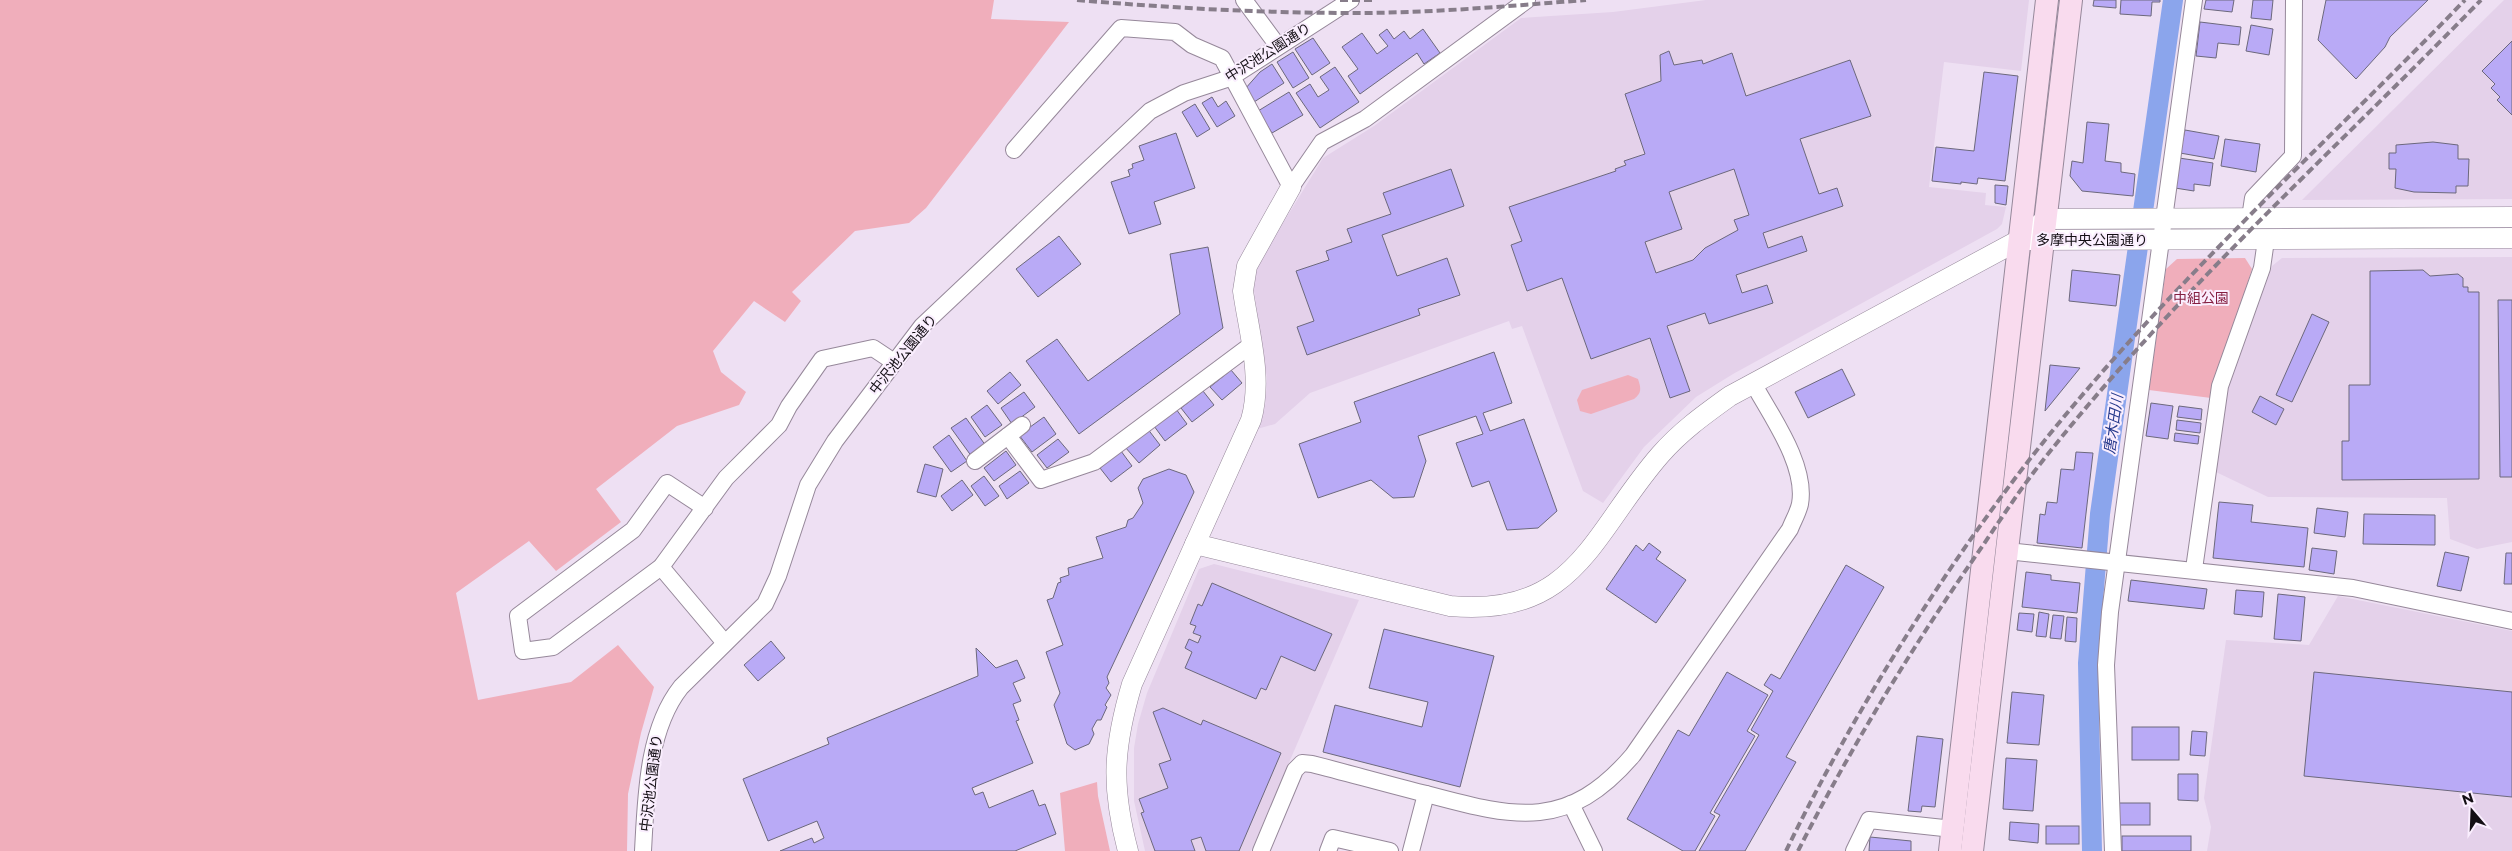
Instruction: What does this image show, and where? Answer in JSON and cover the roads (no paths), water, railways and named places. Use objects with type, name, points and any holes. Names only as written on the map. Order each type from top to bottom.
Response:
[{"type":"main road","points":[[1951,840],[2047,0]]},
{"type":"main road","points":[[1972,851],[2071,0]]},
{"type":"street","points":[[1244,0],[1278,46]]},
{"type":"street","name":"中沢池公園通り","points":[[643,851],[645,810],[656,737],[661,718],[670,700],[681,686],[765,604],[778,576],[808,485],[835,441],[922,326],[1150,111],[1184,93],[1230,78],[1351,0]]},
{"type":"street","points":[[1128,851],[1115,784],[1122,717],[1132,684],[1251,420],[1255,406],[1256,376],[1250,345],[1243,277],[1246,266],[1291,187],[1322,142],[1365,119],[1527,0]]},
{"type":"street","points":[[2112,851],[2106,665],[2113,562],[2158,219],[2194,0]]},
{"type":"street","points":[[2250,218],[2253,198],[2293,156],[2294,0]]},
{"type":"street","points":[[1014,150],[1121,28],[1175,32],[1192,45],[1222,58],[1230,78],[1291,187]]},
{"type":"street","name":"多摩中央公園通り","points":[[1195,544],[1450,606],[1476,609],[1515,603],[1531,598],[1566,576],[1582,560],[1643,476],[1679,435],[1730,396],[2021,239],[2045,229],[2125,219],[2512,216]]},
{"type":"street","points":[[2418,239],[2419,217]]},
{"type":"street","name":"多摩中央公園通り","points":[[2045,229],[2124,240],[2156,241],[2512,238]]},
{"type":"street","points":[[2194,569],[2220,386],[2262,268],[2266,240]]},
{"type":"street","points":[[1008,436],[1041,480],[1094,462],[1250,345]]},
{"type":"street","points":[[705,508],[667,483],[633,530],[518,616],[523,651],[553,647],[661,567],[705,508],[726,478],[779,425],[789,406],[822,359],[873,348],[894,362]]},
{"type":"street","points":[[1261,851],[1295,770],[1302,764],[1312,764],[1505,813],[1546,811],[1571,804],[1599,788],[1617,773],[1633,755],[1790,530],[1800,505],[1800,486],[1796,466],[1753,384]]},
{"type":"street","points":[[975,460],[1022,425]]},
{"type":"street","points":[[2007,551],[2194,569],[2354,588],[2512,621]]},
{"type":"street","points":[[661,567],[725,643]]},
{"type":"street","points":[[1411,851],[1426,794]]},
{"type":"street","points":[[1571,804],[1594,851]]},
{"type":"street","points":[[1854,851],[1869,820],[1951,840]]},
{"type":"street","points":[[1328,851],[1334,838],[1390,851]]},
{"type":"waterway","name":"唐木田川","points":[[2092,851],[2088,663],[2100,514],[2173,0]]},
{"type":"railway","points":[[1077,0],[1216,10],[1355,13],[1499,7],[1586,0]]},
{"type":"railway","points":[[1340,0],[1374,0]]},
{"type":"railway","points":[[1786,851],[1809,804],[1861,710],[1918,617],[2010,485],[2061,420],[2172,296],[2465,0]]},
{"type":"railway","points":[[1798,851],[1839,774],[1905,662],[2026,482],[2044,459],[2094,398],[2201,281],[2481,0]]},
{"type":"park label","name":"中組公園","points":[[2201,298]]}]
